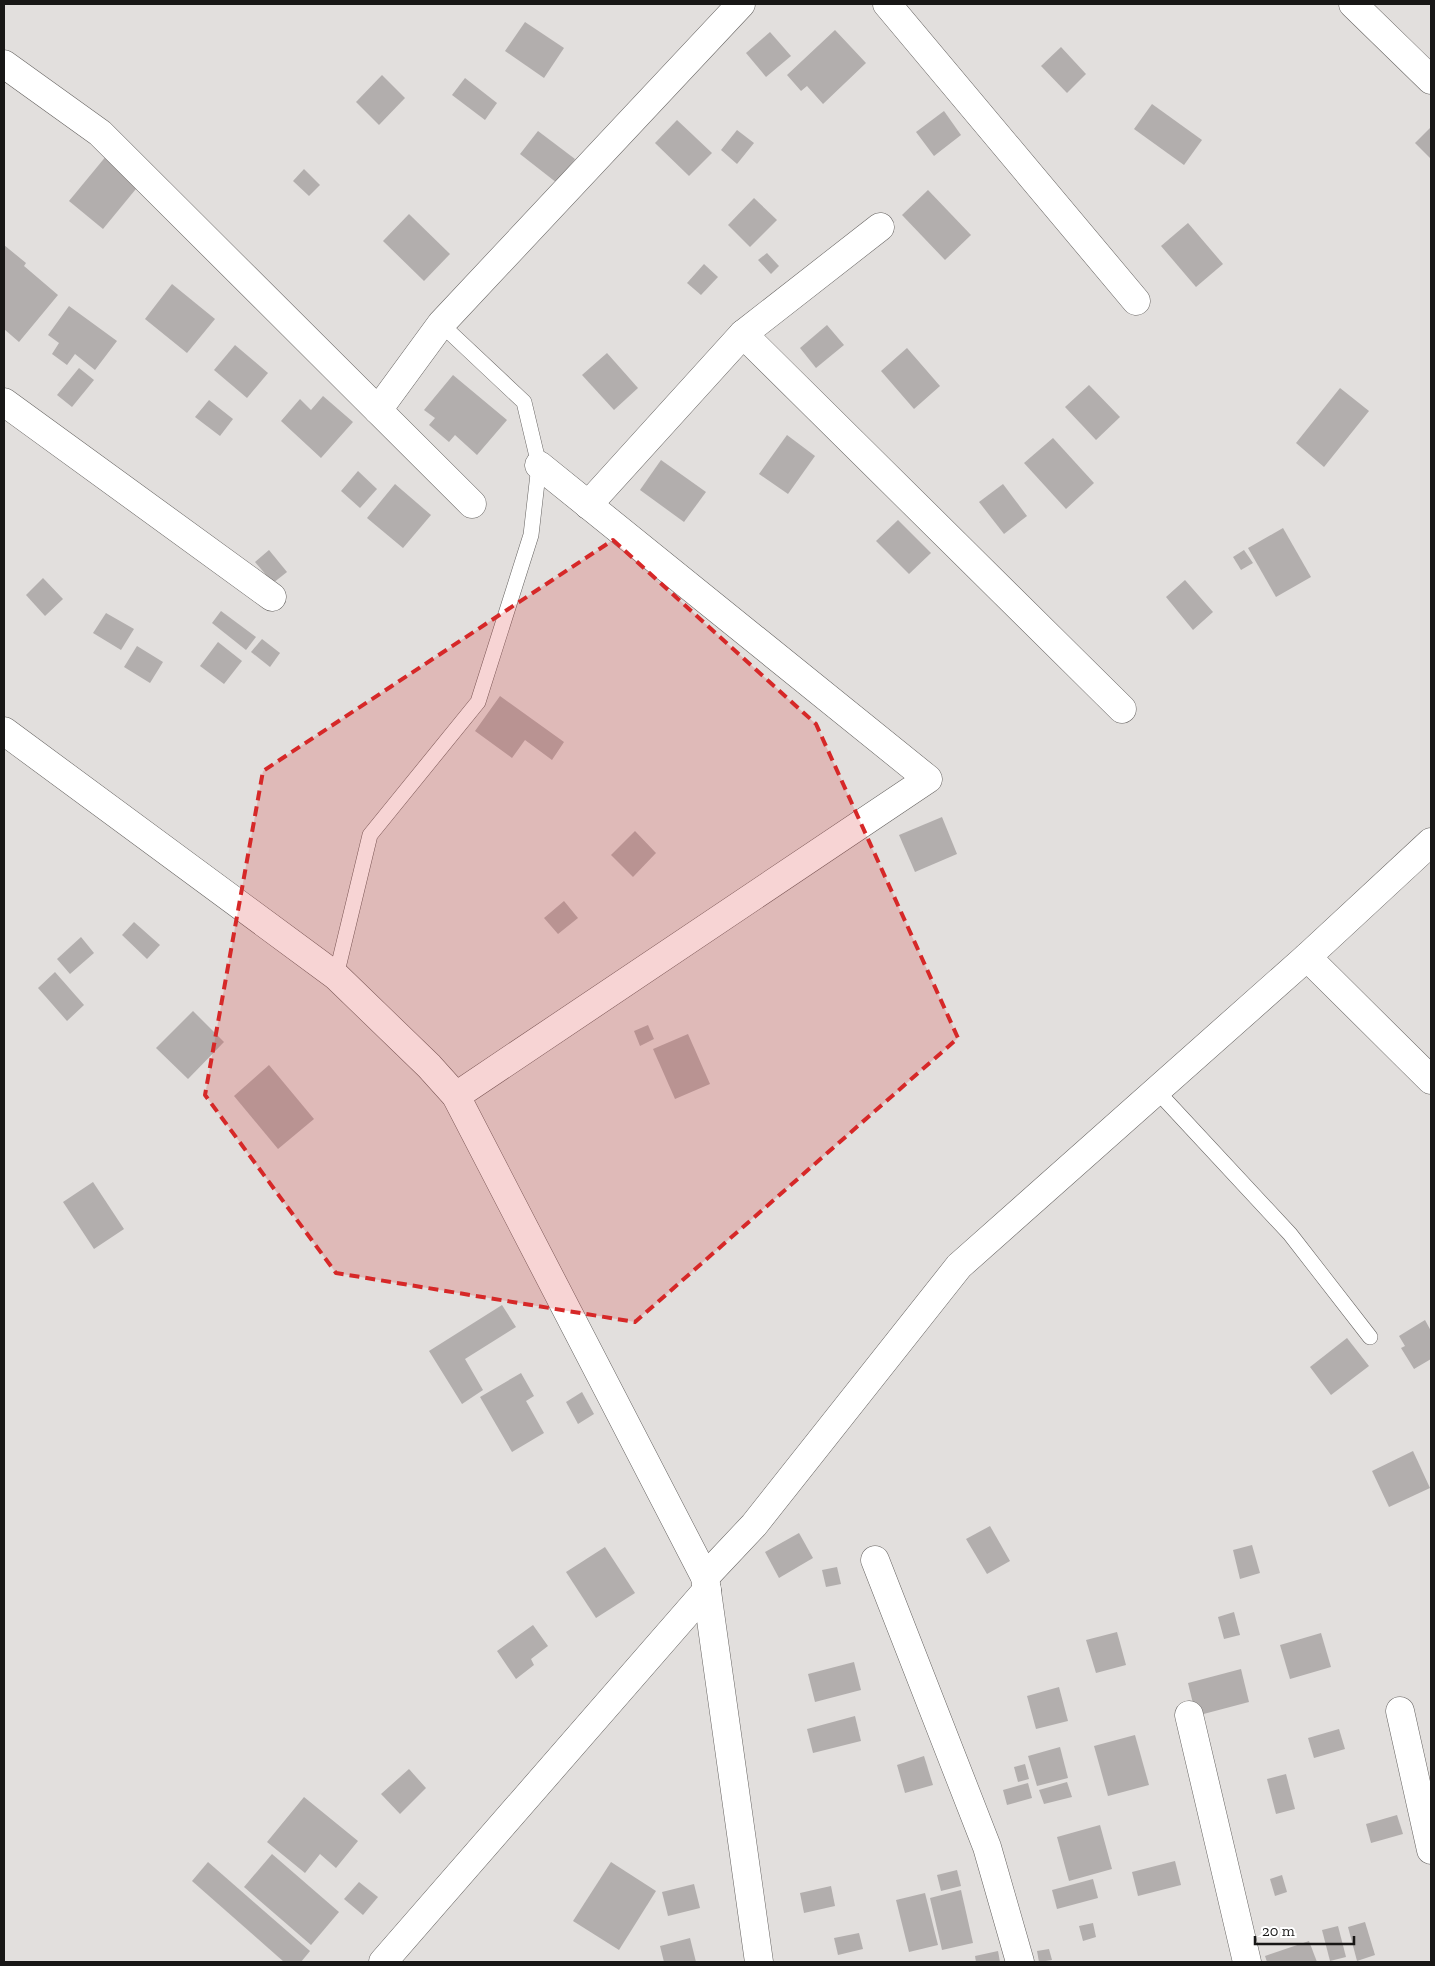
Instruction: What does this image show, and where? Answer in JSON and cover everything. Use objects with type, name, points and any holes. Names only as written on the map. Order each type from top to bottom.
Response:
[{"type":"street","points":[[378,410],[441,324],[741,4]]},
{"type":"street","points":[[887,4],[1136,301]]},
{"type":"street","points":[[1352,4],[1431,80]]},
{"type":"street","points":[[4,64],[100,133],[472,504]]},
{"type":"street","points":[[588,505],[743,334],[880,227]]},
{"type":"street","points":[[743,334],[1122,709]]},
{"type":"street","points":[[4,402],[272,597]]},
{"type":"street","points":[[456,1096],[928,780],[539,465]]},
{"type":"street","points":[[4,732],[336,976],[429,1066],[456,1096],[706,1584],[759,1962]]},
{"type":"street","points":[[383,1962],[706,1584],[959,1266],[1308,957],[1431,842]]},
{"type":"street","points":[[1308,957],[1431,1080]]},
{"type":"street","points":[[875,1560],[987,1847],[1020,1962]]},
{"type":"street","points":[[1400,1711],[1431,1850]]},
{"type":"street","points":[[1189,1716],[1247,1962]]},
{"type":"lane","points":[[336,976],[370,835],[478,702],[531,534],[539,465],[524,402],[441,324]]},
{"type":"lane","points":[[1157,1091],[1290,1234],[1370,1337]]},
{"type":"highlighted area","points":[[613,540],[816,724],[958,1038],[635,1322],[336,1273],[205,1095],[263,771]]},
{"type":"building","points":[[525,22],[564,48],[544,78],[505,51]]},
{"type":"building","points":[[835,30],[866,63],[823,104],[807,86],[801,91],[787,75]]},
{"type":"building","points":[[770,32],[791,56],[766,77],[746,53]]},
{"type":"building","points":[[1061,47],[1086,74],[1067,93],[1041,66]]},
{"type":"building","points":[[382,75],[405,98],[379,125],[356,102]]},
{"type":"building","points":[[465,78],[497,103],[485,120],[452,95]]},
{"type":"building","points":[[1152,104],[1202,140],[1184,165],[1134,129]]},
{"type":"building","points":[[944,111],[961,135],[934,156],[916,132]]},
{"type":"building","points":[[677,120],[712,153],[689,176],[655,143]]},
{"type":"building","points":[[1431,127],[1431,159],[1415,143]]},
{"type":"building","points":[[737,130],[754,143],[737,164],[721,150]]},
{"type":"building","points":[[538,131],[575,159],[557,183],[520,154]]},
{"type":"building","points":[[107,155],[140,184],[103,229],[69,201]]},
{"type":"building","points":[[304,169],[320,185],[309,196],[293,181]]},
{"type":"building","points":[[928,190],[971,235],[945,260],[902,215]]},
{"type":"building","points":[[754,198],[777,220],[750,247],[728,225]]},
{"type":"building","points":[[409,214],[450,254],[424,281],[383,241]]},
{"type":"building","points":[[1188,223],[1223,264],[1196,287],[1161,246]]},
{"type":"building","points":[[4,245],[26,263],[24,266],[58,295],[19,342],[4,329]]},
{"type":"building","points":[[767,253],[779,266],[771,274],[758,260]]},
{"type":"building","points":[[704,264],[718,277],[701,295],[687,283]]},
{"type":"building","points":[[172,284],[215,319],[187,353],[145,319]]},
{"type":"building","points":[[69,306],[117,341],[95,370],[75,354],[67,365],[52,354],[59,343],[48,335]]},
{"type":"building","points":[[827,325],[844,345],[816,368],[800,348]]},
{"type":"building","points":[[235,345],[268,373],[247,398],[214,370]]},
{"type":"building","points":[[907,348],[940,386],[914,409],[881,371]]},
{"type":"building","points":[[607,353],[638,388],[614,410],[582,375]]},
{"type":"building","points":[[79,368],[94,380],[72,407],[57,395]]},
{"type":"building","points":[[453,375],[507,420],[477,455],[455,435],[449,442],[429,425],[435,418],[424,410]]},
{"type":"building","points":[[1089,385],[1120,417],[1096,440],[1065,407]]},
{"type":"building","points":[[1340,388],[1369,411],[1324,467],[1296,443]]},
{"type":"building","points":[[323,396],[353,422],[321,458],[281,421],[300,399],[311,410]]},
{"type":"building","points":[[209,400],[233,419],[220,436],[195,417]]},
{"type":"building","points":[[787,435],[815,456],[788,494],[759,474]]},
{"type":"building","points":[[1053,438],[1094,483],[1066,509],[1024,463]]},
{"type":"building","points":[[661,460],[706,492],[684,522],[640,490]]},
{"type":"building","points":[[358,471],[377,489],[360,508],[341,491]]},
{"type":"building","points":[[395,484],[431,515],[403,548],[367,518]]},
{"type":"building","points":[[1003,484],[1027,516],[1004,534],[979,502]]},
{"type":"building","points":[[898,520],[931,553],[909,574],[876,541]]},
{"type":"building","points":[[1283,528],[1311,577],[1276,597],[1248,548]]},
{"type":"building","points":[[269,550],[287,572],[273,583],[255,562]]},
{"type":"building","points":[[1244,550],[1253,563],[1241,570],[1233,557]]},
{"type":"building","points":[[43,578],[63,599],[45,616],[26,595]]},
{"type":"building","points":[[1185,580],[1213,612],[1193,630],[1166,597]]},
{"type":"building","points":[[221,611],[256,637],[246,650],[212,623]]},
{"type":"building","points":[[106,613],[134,629],[121,650],[93,633]]},
{"type":"building","points":[[262,639],[280,653],[270,667],[251,652]]},
{"type":"building","points":[[218,642],[242,661],[224,684],[200,666]]},
{"type":"building","points":[[137,646],[163,662],[150,683],[124,667]]},
{"type":"building","points":[[500,696],[564,742],[552,760],[525,740],[512,758],[475,731]]},
{"type":"building","points":[[942,817],[957,854],[915,872],[899,835]]},
{"type":"building","points":[[635,831],[656,853],[633,877],[611,855]]},
{"type":"building","points":[[564,901],[578,918],[558,934],[544,918]]},
{"type":"building","points":[[134,922],[160,945],[147,959],[122,935]]},
{"type":"building","points":[[81,937],[94,953],[70,974],[57,959]]},
{"type":"building","points":[[55,972],[84,1005],[67,1021],[38,988]]},
{"type":"building","points":[[193,1011],[224,1042],[188,1079],[156,1048]]},
{"type":"building","points":[[648,1025],[654,1039],[640,1046],[634,1031]]},
{"type":"building","points":[[688,1034],[710,1084],[675,1099],[653,1049]]},
{"type":"building","points":[[269,1065],[314,1119],[278,1149],[234,1096]]},
{"type":"building","points":[[93,1182],[124,1229],[94,1249],[63,1202]]},
{"type":"building","points":[[502,1305],[516,1327],[465,1359],[483,1390],[462,1404],[429,1351]]},
{"type":"building","points":[[1425,1320],[1431,1331],[1431,1359],[1414,1369],[1401,1348],[1405,1346],[1399,1336]]},
{"type":"building","points":[[1347,1338],[1369,1366],[1331,1395],[1310,1367]]},
{"type":"building","points":[[521,1373],[534,1396],[526,1401],[544,1433],[512,1452],[480,1397]]},
{"type":"building","points":[[582,1392],[594,1414],[578,1424],[566,1402]]},
{"type":"building","points":[[1413,1451],[1430,1488],[1389,1507],[1372,1471]]},
{"type":"building","points":[[990,1526],[1010,1561],[987,1574],[966,1539]]},
{"type":"building","points":[[799,1533],[813,1558],[779,1578],[765,1552]]},
{"type":"building","points":[[1252,1545],[1260,1573],[1240,1579],[1233,1550]]},
{"type":"building","points":[[605,1547],[635,1593],[596,1618],[566,1572]]},
{"type":"building","points":[[837,1567],[841,1584],[826,1587],[822,1570]]},
{"type":"building","points":[[1234,1612],[1240,1635],[1224,1639],[1218,1617]]},
{"type":"building","points":[[533,1625],[548,1646],[531,1659],[534,1665],[516,1679],[497,1651]]},
{"type":"building","points":[[1117,1632],[1126,1665],[1096,1673],[1086,1640]]},
{"type":"building","points":[[1321,1633],[1331,1667],[1290,1679],[1280,1645]]},
{"type":"building","points":[[854,1662],[861,1690],[815,1702],[808,1674]]},
{"type":"building","points":[[1241,1669],[1249,1702],[1196,1716],[1188,1683]]},
{"type":"building","points":[[1059,1687],[1068,1721],[1036,1729],[1027,1696]]},
{"type":"building","points":[[855,1716],[861,1741],[813,1753],[807,1729]]},
{"type":"building","points":[[1339,1729],[1345,1749],[1314,1758],[1308,1738]]},
{"type":"building","points":[[1135,1735],[1149,1785],[1108,1796],[1094,1746]]},
{"type":"building","points":[[1060,1747],[1068,1778],[1037,1786],[1028,1756]]},
{"type":"building","points":[[924,1756],[933,1785],[905,1793],[897,1765]]},
{"type":"building","points":[[1025,1764],[1029,1779],[1018,1782],[1014,1767]]},
{"type":"building","points":[[409,1769],[426,1788],[400,1814],[381,1794]]},
{"type":"building","points":[[1286,1774],[1295,1809],[1276,1814],[1267,1779]]},
{"type":"building","points":[[1067,1782],[1072,1797],[1044,1804],[1039,1790]]},
{"type":"building","points":[[1028,1783],[1032,1798],[1007,1805],[1003,1790]]},
{"type":"building","points":[[304,1797],[358,1841],[336,1868],[320,1854],[305,1873],[267,1842]]},
{"type":"building","points":[[1397,1815],[1403,1834],[1371,1843],[1366,1824]]},
{"type":"building","points":[[1100,1825],[1112,1869],[1069,1881],[1057,1837]]},
{"type":"building","points":[[272,1854],[339,1912],[311,1945],[244,1887]]},
{"type":"building","points":[[1175,1861],[1181,1885],[1138,1896],[1132,1872]]},
{"type":"building","points":[[208,1862],[310,1951],[301,1962],[284,1962],[192,1881]]},
{"type":"building","points":[[611,1862],[656,1891],[619,1950],[573,1921]]},
{"type":"building","points":[[957,1870],[961,1886],[941,1891],[937,1875]]},
{"type":"building","points":[[1282,1875],[1287,1892],[1275,1896],[1270,1879]]},
{"type":"building","points":[[1093,1879],[1098,1898],[1057,1909],[1052,1890]]},
{"type":"building","points":[[359,1882],[378,1897],[363,1915],[344,1899]]},
{"type":"building","points":[[694,1884],[700,1908],[668,1916],[662,1892]]},
{"type":"building","points":[[831,1886],[835,1906],[804,1913],[800,1893]]},
{"type":"building","points":[[961,1890],[973,1943],[942,1950],[930,1898]]},
{"type":"building","points":[[925,1893],[938,1945],[909,1952],[896,1900]]},
{"type":"building","points":[[1365,1922],[1375,1955],[1357,1961],[1348,1927]]},
{"type":"building","points":[[1093,1923],[1096,1937],[1083,1941],[1079,1926]]},
{"type":"building","points":[[1338,1926],[1346,1957],[1330,1961],[1322,1930]]},
{"type":"building","points":[[859,1933],[863,1949],[838,1955],[834,1938]]},
{"type":"building","points":[[690,1938],[696,1962],[664,1962],[660,1946]]},
{"type":"building","points":[[1309,1941],[1317,1962],[1267,1962],[1265,1956]]},
{"type":"building","points":[[1049,1949],[1052,1960],[1039,1962],[1037,1951]]},
{"type":"building","points":[[998,1951],[1000,1962],[976,1962],[975,1956]]}]
